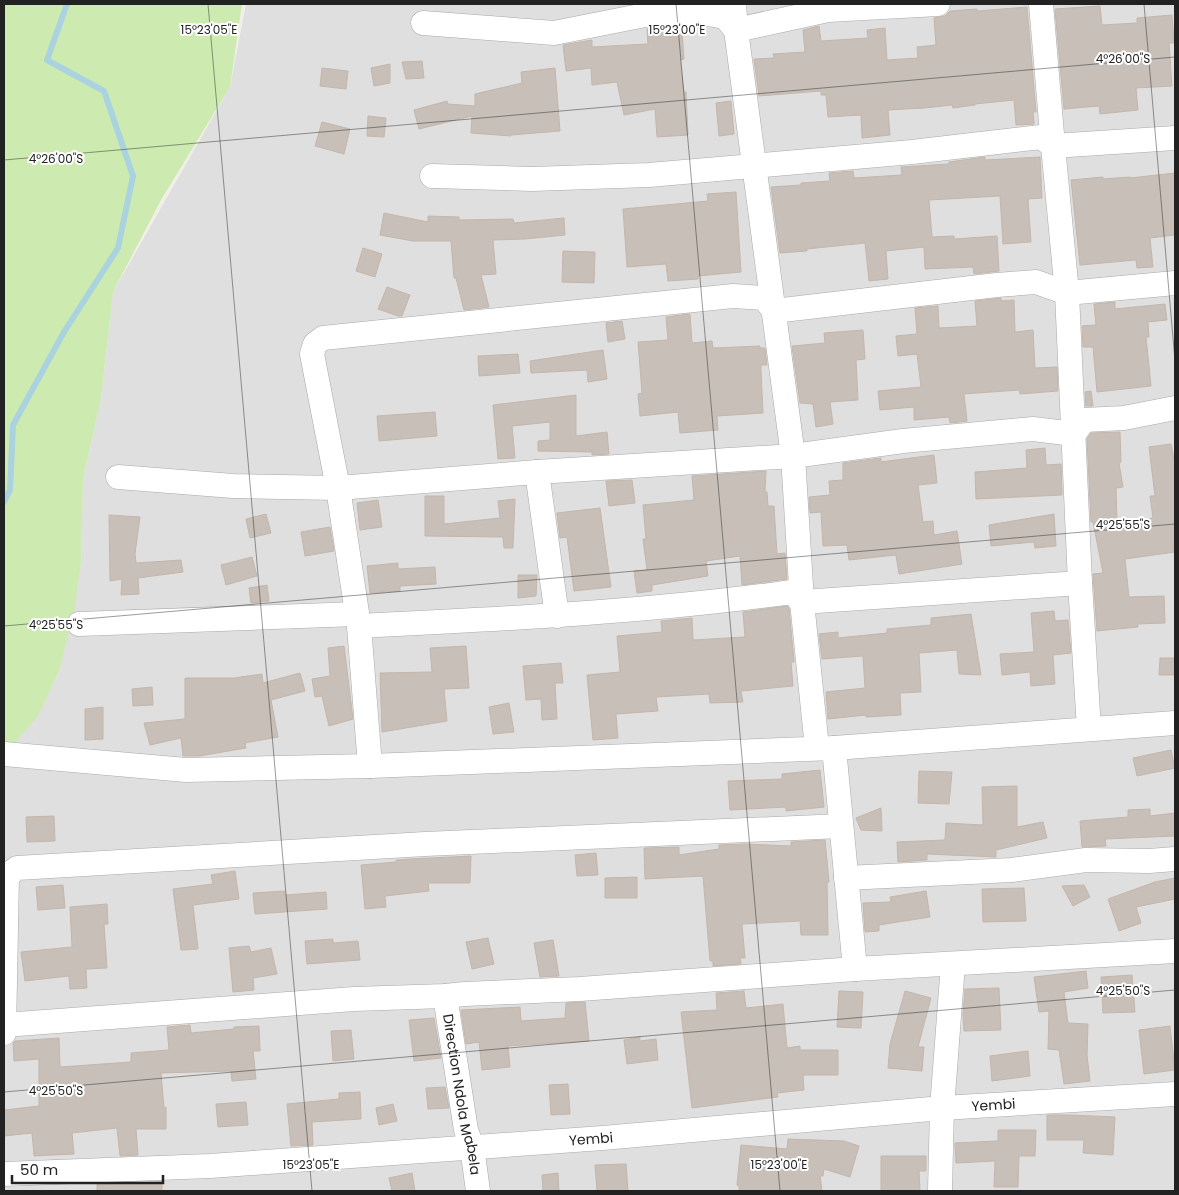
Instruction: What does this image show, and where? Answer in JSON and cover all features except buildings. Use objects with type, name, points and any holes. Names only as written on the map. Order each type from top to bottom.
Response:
[{"type":"street","points":[[734,4],[793,456],[802,602],[841,826],[855,969]]},
{"type":"street","points":[[736,30],[828,10],[938,4]]},
{"type":"street","points":[[1044,5],[1052,146],[1067,292],[1080,583],[1089,729]]},
{"type":"street","points":[[423,23],[554,33],[650,14],[702,13],[725,17],[736,30]]},
{"type":"street","points":[[432,176],[541,179],[649,175],[912,152],[1041,137],[1052,146],[1175,138]]},
{"type":"street","points":[[774,312],[930,292],[1036,282],[1067,292],[1175,283]]},
{"type":"street","points":[[370,766],[358,620],[338,488],[312,354],[316,344],[324,338],[733,296],[764,298],[774,312]]},
{"type":"street","points":[[1074,434],[1084,420],[1124,418],[1175,408]]},
{"type":"street","points":[[118,477],[233,486],[338,488],[537,472],[793,456],[903,441],[1033,429],[1074,434]]},
{"type":"street","points":[[537,472],[557,616]]},
{"type":"street","points":[[79,624],[557,616],[792,592],[802,602],[1080,583]]},
{"type":"street","points":[[4,754],[186,770],[370,766],[826,748],[1175,723]]},
{"type":"street","points":[[841,826],[415,845],[17,868],[7,876],[4,1027],[354,999],[590,988],[855,969],[1175,951]]},
{"type":"street","points":[[846,878],[1012,870],[1086,860],[1150,861],[1175,858]]},
{"type":"street","points":[[940,1191],[942,1108],[953,964]]},
{"type":"street","name":"Direction Ndola Mabela","points":[[445,996],[466,1130],[472,1148],[478,1191]]},
{"type":"street","name":"Yembi","points":[[4,1174],[210,1166],[603,1138],[942,1108],[1175,1094]]},
{"type":"shaded area","points":[[246,4],[1175,4],[1175,1191],[4,1191],[4,752],[8,751],[38,715],[59,671],[81,562],[83,479],[101,399],[113,292],[230,87]]},
{"type":"green space","points":[[4,4],[242,4],[230,87],[161,200],[113,292],[101,399],[83,479],[81,562],[74,613],[59,671],[38,716],[8,751],[4,752]]},
{"type":"waterway","points":[[4,502],[10,490],[13,425],[64,332],[118,248],[133,176],[104,91],[47,60],[67,4]]}]
